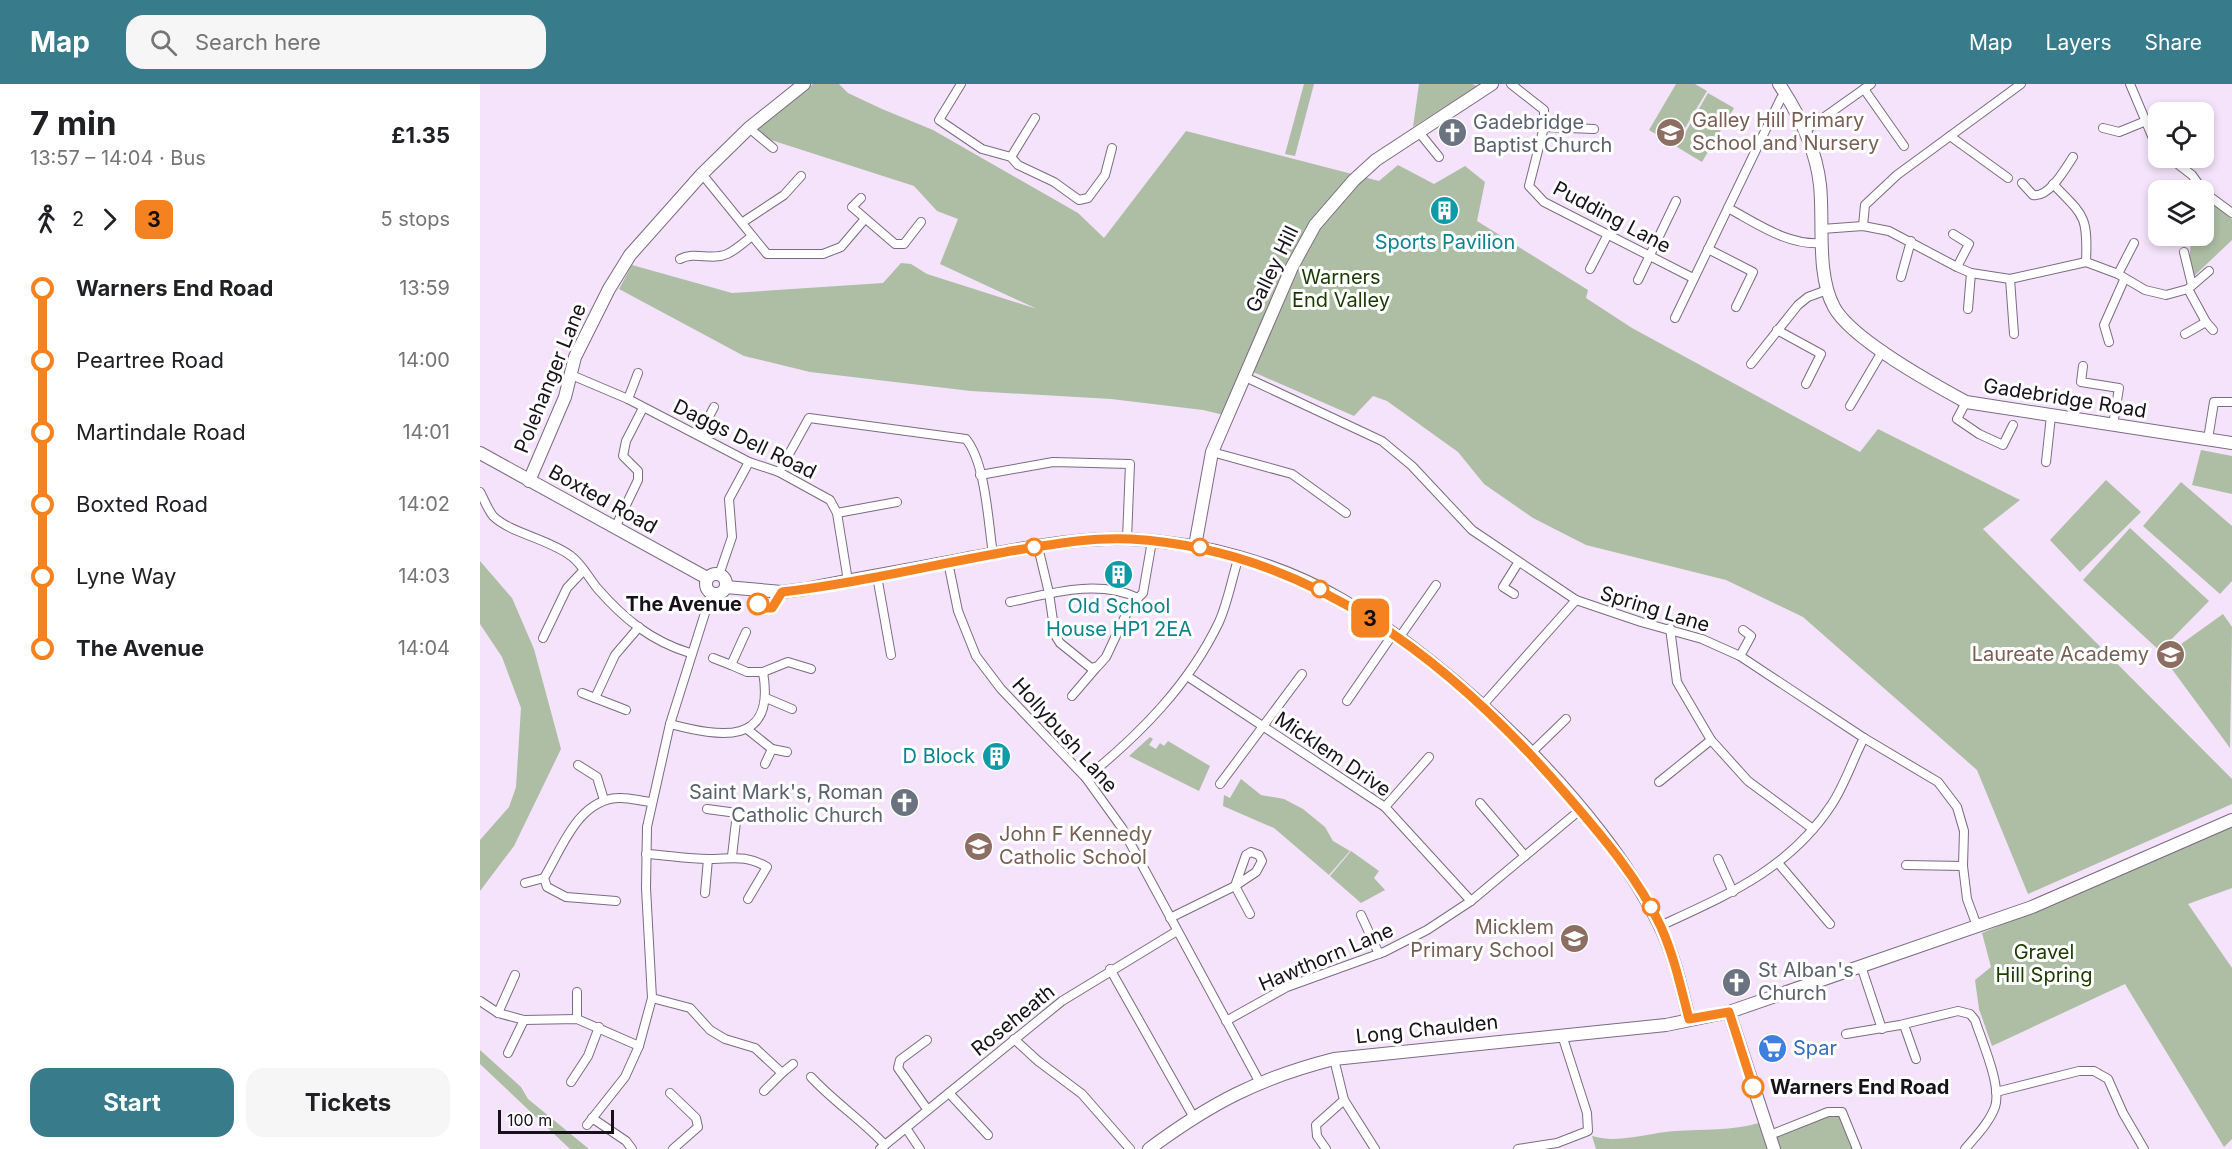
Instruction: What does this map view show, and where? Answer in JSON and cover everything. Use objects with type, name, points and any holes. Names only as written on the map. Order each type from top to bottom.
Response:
[{"type":"street","name":"Polehanger Lane","points":[[528,481],[565,397],[569,374],[609,290],[630,255],[702,174],[749,128],[804,84]]},
{"type":"street","points":[[961,84],[939,120],[982,149],[1011,158],[1018,165],[1054,182],[1079,200],[1088,198],[1105,174],[1112,148]]},
{"type":"street","name":"Galley Hill","points":[[1195,546],[1212,452],[1292,267],[1315,225],[1354,180],[1393,147],[1492,84]]},
{"type":"street","points":[[1512,84],[1544,111],[1544,127],[1594,129]]},
{"type":"street","points":[[1863,226],[1865,205],[1897,175],[2020,84]]},
{"type":"street","points":[[2130,84],[2148,126]]},
{"type":"street","points":[[1806,130],[1867,87],[1904,146]]},
{"type":"street","points":[[1675,318],[1781,98],[1783,89]]},
{"type":"street","name":"Gadebridge Road","points":[[1783,89],[1806,130],[1820,183],[1827,290],[1834,307],[1850,327],[1936,386],[1966,402],[2051,417],[2232,443]]},
{"type":"street","points":[[1011,158],[1035,118]]},
{"type":"street","points":[[2103,128],[2119,132],[2146,121]]},
{"type":"street","name":"Pudding Lane","points":[[1544,127],[1529,186],[1544,202],[1606,236],[1693,278]]},
{"type":"street","points":[[749,128],[773,148]]},
{"type":"street","points":[[1418,131],[1439,157]]},
{"type":"street","points":[[1950,136],[2008,178]]},
{"type":"street","points":[[2022,183],[2035,197],[2053,184],[2073,157]]},
{"type":"street","points":[[2183,168],[2192,175],[2205,193],[2232,213]]},
{"type":"street","points":[[702,174],[767,254],[823,254],[841,247],[864,220]]},
{"type":"street","points":[[743,222],[784,195],[801,176]]},
{"type":"street","points":[[2053,184],[2083,215],[2087,237],[2086,262]]},
{"type":"street","points":[[861,198],[852,207],[864,220],[895,244],[904,244],[921,222]]},
{"type":"street","points":[[1638,280],[1676,201]]},
{"type":"street","points":[[1728,208],[1776,234],[1796,241],[1823,243]]},
{"type":"street","points":[[1822,229],[1863,226],[1889,231],[1971,273],[2010,279],[2086,262],[2145,290],[2166,295],[2190,287],[2209,271]]},
{"type":"street","points":[[1953,234],[1969,244],[1956,267]]},
{"type":"street","points":[[1590,268],[1606,236]]},
{"type":"street","points":[[680,259],[689,254],[712,257],[727,254],[752,237]]},
{"type":"street","points":[[1901,277],[1911,241]]},
{"type":"street","points":[[2109,342],[2104,324],[2134,243]]},
{"type":"street","points":[[1708,249],[1753,272],[1736,307]]},
{"type":"street","points":[[2184,252],[2190,287],[2206,322],[2213,330]]},
{"type":"street","points":[[1968,309],[1971,273]]},
{"type":"street","points":[[2010,279],[2014,334]]},
{"type":"street","points":[[1751,364],[1798,305],[1808,297],[1827,290]]},
{"type":"street","points":[[2185,334],[2206,322]]},
{"type":"street","points":[[1777,330],[1821,354],[1806,384]]},
{"type":"street","points":[[1850,406],[1883,350]]},
{"type":"street","points":[[2083,366],[2081,382],[2119,388],[2113,425]]},
{"type":"street","points":[[628,399],[638,373]]},
{"type":"street","name":"Daggs Dell Road","points":[[569,374],[628,399],[700,434],[749,462],[779,472],[830,500],[837,513]]},
{"type":"street","name":"Spring Lane","points":[[1244,376],[1382,441],[1412,466],[1472,530],[1576,600],[1641,622],[1670,628],[1740,656],[1864,738],[1938,782],[1957,807],[1962,823],[1964,831],[1963,866],[1967,899],[1977,926]]},
{"type":"street","points":[[1966,402],[1957,419],[1960,423],[2003,445],[2013,425]]},
{"type":"street","points":[[2208,439],[2214,402],[2232,402]]},
{"type":"street","points":[[700,434],[714,407]]},
{"type":"street","points":[[615,528],[638,480],[638,471],[623,456],[626,441],[644,408]]},
{"type":"street","points":[[2046,462],[2051,417]]},
{"type":"street","points":[[779,472],[809,418],[966,439],[974,448],[993,554]]},
{"type":"street","points":[[1212,452],[1292,474],[1346,513]]},
{"type":"street","name":"Boxted Road","points":[[480,453],[615,528],[713,577],[724,578],[726,586]]},
{"type":"street","points":[[749,462],[729,499],[732,537],[706,589],[711,594],[720,594],[726,586],[782,592],[1038,547],[1127,539],[1195,546],[1239,556],[1293,576],[1341,600],[1396,636],[1482,706],[1532,753],[1580,810],[1630,874],[1660,926],[1672,955],[1689,1019]]},
{"type":"street","points":[[980,476],[1053,462],[1130,464],[1127,539]]},
{"type":"street","points":[[480,492],[493,516],[515,529],[543,539],[573,557],[583,571],[639,627],[663,645],[690,653]]},
{"type":"street","points":[[848,581],[837,513],[897,502]]},
{"type":"street","points":[[1072,696],[1106,657],[1130,606],[1146,586],[1152,541]]},
{"type":"street","points":[[1038,547],[1049,593],[1055,634],[1060,643],[1088,667],[1095,668]]},
{"type":"street","points":[[1086,778],[1148,723],[1187,676],[1219,621],[1239,556]]},
{"type":"street","name":"Hollybush Lane","points":[[948,562],[958,611],[975,656],[1001,689],[1086,778],[1122,828],[1259,1081]]},
{"type":"street","points":[[1514,594],[1503,587],[1518,563]]},
{"type":"street","points":[[543,638],[567,588],[583,571]]},
{"type":"street","points":[[877,576],[891,655]]},
{"type":"street","points":[[1347,701],[1436,585]]},
{"type":"street","points":[[1010,602],[1049,593],[1099,587],[1124,591],[1138,598]]},
{"type":"street","points":[[632,1149],[626,1141],[590,1122],[625,1077],[639,1046],[652,998],[646,854],[651,802],[690,653],[711,594]]},
{"type":"street","points":[[1482,706],[1576,600]]},
{"type":"street","points":[[595,698],[615,655],[639,627]]},
{"type":"street","points":[[1670,628],[1677,682],[1711,740],[1748,781],[1813,829]]},
{"type":"street","points":[[1740,656],[1751,636],[1743,630]]},
{"type":"street","points":[[731,665],[746,632]]},
{"type":"street","points":[[713,658],[747,672],[763,672],[788,662],[811,669]]},
{"type":"street","points":[[670,724],[715,735],[729,735],[747,729],[759,715],[766,698],[763,672]]},
{"type":"street","points":[[1220,784],[1302,674]]},
{"type":"street","name":"Micklem Drive","points":[[1187,676],[1385,807],[1471,901]]},
{"type":"street","points":[[582,693],[626,710]]},
{"type":"street","points":[[766,698],[792,709]]},
{"type":"street","points":[[1532,753],[1566,719]]},
{"type":"street","points":[[747,729],[772,749],[787,753]]},
{"type":"street","points":[[1660,926],[1733,892],[1779,864],[1813,829],[1832,803],[1864,738]]},
{"type":"street","points":[[1659,782],[1711,740]]},
{"type":"street","points":[[765,764],[772,749]]},
{"type":"street","points":[[1385,807],[1429,757]]},
{"type":"street","points":[[578,765],[597,777],[604,800]]},
{"type":"street","points":[[525,883],[544,878],[581,815],[604,800],[620,797],[651,802]]},
{"type":"street","points":[[1480,803],[1525,856]]},
{"type":"street","points":[[707,809],[747,814]]},
{"type":"street","name":"Hawthorn Lane","points":[[1226,1021],[1287,987],[1379,954],[1428,930],[1471,901],[1580,810]]},
{"type":"street","points":[[732,856],[737,813]]},
{"type":"street","points":[[1774,1149],[1729,1012],[2032,907],[2232,820]]},
{"type":"street","points":[[646,854],[708,859],[732,856],[756,861],[768,867],[748,899]]},
{"type":"street","points":[[705,893],[708,859]]},
{"type":"street","points":[[1718,859],[1733,892]]},
{"type":"street","points":[[1779,864],[1830,924]]},
{"type":"street","points":[[1906,865],[1963,866]]},
{"type":"street","points":[[544,878],[547,887],[566,897],[595,901],[616,900]]},
{"type":"street","points":[[1170,918],[1235,886],[1250,915]]},
{"type":"street","points":[[1360,915],[1379,954]]},
{"type":"street","name":"Roseheath","points":[[883,1147],[1062,1000],[1110,969],[1177,931]]},
{"type":"street","points":[[1862,966],[1882,1029]]},
{"type":"street","points":[[1110,969],[1193,1116]]},
{"type":"street","points":[[498,1013],[515,975]]},
{"type":"street","points":[[577,992],[577,1019]]},
{"type":"street","points":[[652,998],[690,1008],[710,1030],[726,1039],[755,1048],[782,1073]]},
{"type":"street","points":[[480,1001],[498,1013],[524,1020],[577,1019],[639,1046]]},
{"type":"street","points":[[1846,1034],[1882,1029],[1958,1011],[1970,1014],[1975,1020],[1996,1092],[1995,1105],[1988,1122],[1965,1149]]},
{"type":"street","name":"Long Chaulden","points":[[1149,1149],[1193,1116],[1259,1081],[1334,1059],[1666,1025],[1729,1012]]},
{"type":"street","points":[[508,1053],[524,1020]]},
{"type":"street","points":[[1904,1024],[1916,1059]]},
{"type":"street","points":[[571,1082],[588,1056],[599,1027]]},
{"type":"street","points":[[1518,1149],[1558,1146],[1588,1131],[1587,1113],[1562,1035]]},
{"type":"street","points":[[1014,1039],[1038,1061],[1082,1094],[1130,1149]]},
{"type":"street","points":[[927,1040],[900,1060],[898,1068],[927,1109]]},
{"type":"street","points":[[1334,1059],[1344,1100],[1375,1149]]},
{"type":"street","points":[[764,1091],[793,1064]]},
{"type":"street","points":[[1996,1092],[2079,1071],[2094,1071],[2108,1079],[2123,1113],[2144,1149]]},
{"type":"street","points":[[811,1077],[883,1147]]},
{"type":"street","points":[[670,1093],[696,1118],[698,1127],[673,1149]]},
{"type":"street","points":[[949,1093],[988,1135]]},
{"type":"street","points":[[1326,1149],[1317,1136],[1317,1125],[1344,1100]]},
{"type":"street","points":[[1770,1136],[1828,1112],[1842,1112],[1857,1149]]},
{"type":"street","points":[[906,1128],[920,1149]]},
{"type":"green space","name":"Warners End Valley","points":[[813,84],[839,84],[848,93],[933,130],[1078,213],[1104,238],[1186,131],[1379,181],[1398,165],[1434,184],[1465,166],[1485,182],[1477,221],[1588,290],[1586,298],[1632,328],[1860,452],[1878,429],[2020,500],[1983,529],[2232,779],[2232,804],[2028,894],[1977,770],[1803,617],[1726,580],[1586,545],[1533,518],[1484,484],[1458,452],[1387,401],[1373,396],[1354,416],[1244,368],[1224,415],[1203,410],[1111,399],[971,391],[810,372],[744,356],[619,289],[632,265],[732,293],[883,283],[901,263],[911,264],[927,274],[1037,309],[940,264],[958,219],[937,211],[914,186],[771,140],[755,131]]},
{"type":"green space","points":[[1304,84],[1314,84],[1295,156],[1285,154]]},
{"type":"green space","points":[[1419,84],[1472,84],[1477,86],[1413,127]]},
{"type":"green space","points":[[1676,84],[1695,84],[1707,91],[1675,145],[1649,130]]},
{"type":"green space","points":[[1708,93],[1734,108],[1702,162],[1677,147]]},
{"type":"green space","points":[[2214,205],[2232,219],[2232,240],[2193,277],[2189,265],[2191,246],[2214,246]]},
{"type":"green space","points":[[2201,450],[2232,456],[2232,494],[2192,485]]},
{"type":"green space","points":[[2106,480],[2141,512],[2080,572],[2050,540]]},
{"type":"green space","points":[[2181,482],[2232,526],[2232,581],[2220,594],[2143,526]]},
{"type":"green space","points":[[2130,528],[2209,601],[2160,651],[2083,580]]},
{"type":"green space","points":[[480,561],[512,598],[534,649],[561,749],[514,846],[480,891],[480,840],[509,807],[516,787],[521,708],[502,657],[480,624]]},
{"type":"green space","points":[[2223,614],[2232,627],[2230,748],[2163,657]]},
{"type":"green space","points":[[1150,737],[1153,739],[1149,745],[1156,749],[1160,743],[1164,746],[1168,741],[1210,766],[1199,791],[1129,756]]},
{"type":"green space","points":[[1241,779],[1261,795],[1284,799],[1303,809],[1325,827],[1333,841],[1350,851],[1329,875],[1274,828],[1223,806],[1224,795],[1230,798]]},
{"type":"green space","name":"Gravel Hill Spring","points":[[2232,827],[2232,888],[2188,904],[2232,968],[2232,1139],[2224,1147],[2125,984],[1992,1046],[1979,1009],[1975,980],[1991,967],[1982,933]]},
{"type":"green space","points":[[1351,851],[1379,871],[1374,878],[1385,890],[1361,903],[1330,876]]},
{"type":"green space","points":[[480,1050],[521,1087],[528,1099],[589,1149],[570,1149],[480,1064]]},
{"type":"green space","points":[[1828,1112],[1842,1112],[1857,1149],[1596,1149],[1592,1136],[1612,1139],[1675,1131],[1728,1129],[1759,1123],[1771,1135]]},
{"type":"bus line","name":"3","points":[[758,604],[761,608],[772,608],[782,592],[1068,542],[1127,539],[1187,544],[1239,556],[1293,576],[1341,600],[1393,634],[1482,706],[1532,753],[1609,844],[1647,901],[1672,955],[1689,1019],[1729,1012],[1753,1087]]},
{"type":"place","name":"Galley Hill Primary School and Nursery","points":[[1671,132]]},
{"type":"place","name":"Gadebridge Baptist Church","points":[[1452,133]]},
{"type":"place","name":"Sports Pavilion","points":[[1445,211]]},
{"type":"place","name":"Old School House HP1 2EA","points":[[1119,575]]},
{"type":"place","name":"The Avenue","points":[[758,604]]},
{"type":"place","name":"Laureate Academy","points":[[2170,654]]},
{"type":"place","name":"D Block","points":[[996,756]]},
{"type":"place","name":"Saint Mark's, Roman Catholic Church","points":[[904,803]]},
{"type":"place","name":"John F Kennedy Catholic School","points":[[978,846]]},
{"type":"place","name":"Micklem Primary School","points":[[1575,938]]},
{"type":"place","name":"St Alban's Church","points":[[1737,982]]},
{"type":"place","name":"Spar","points":[[1772,1048]]},
{"type":"place","name":"Warners End Road","points":[[1753,1087]]}]
